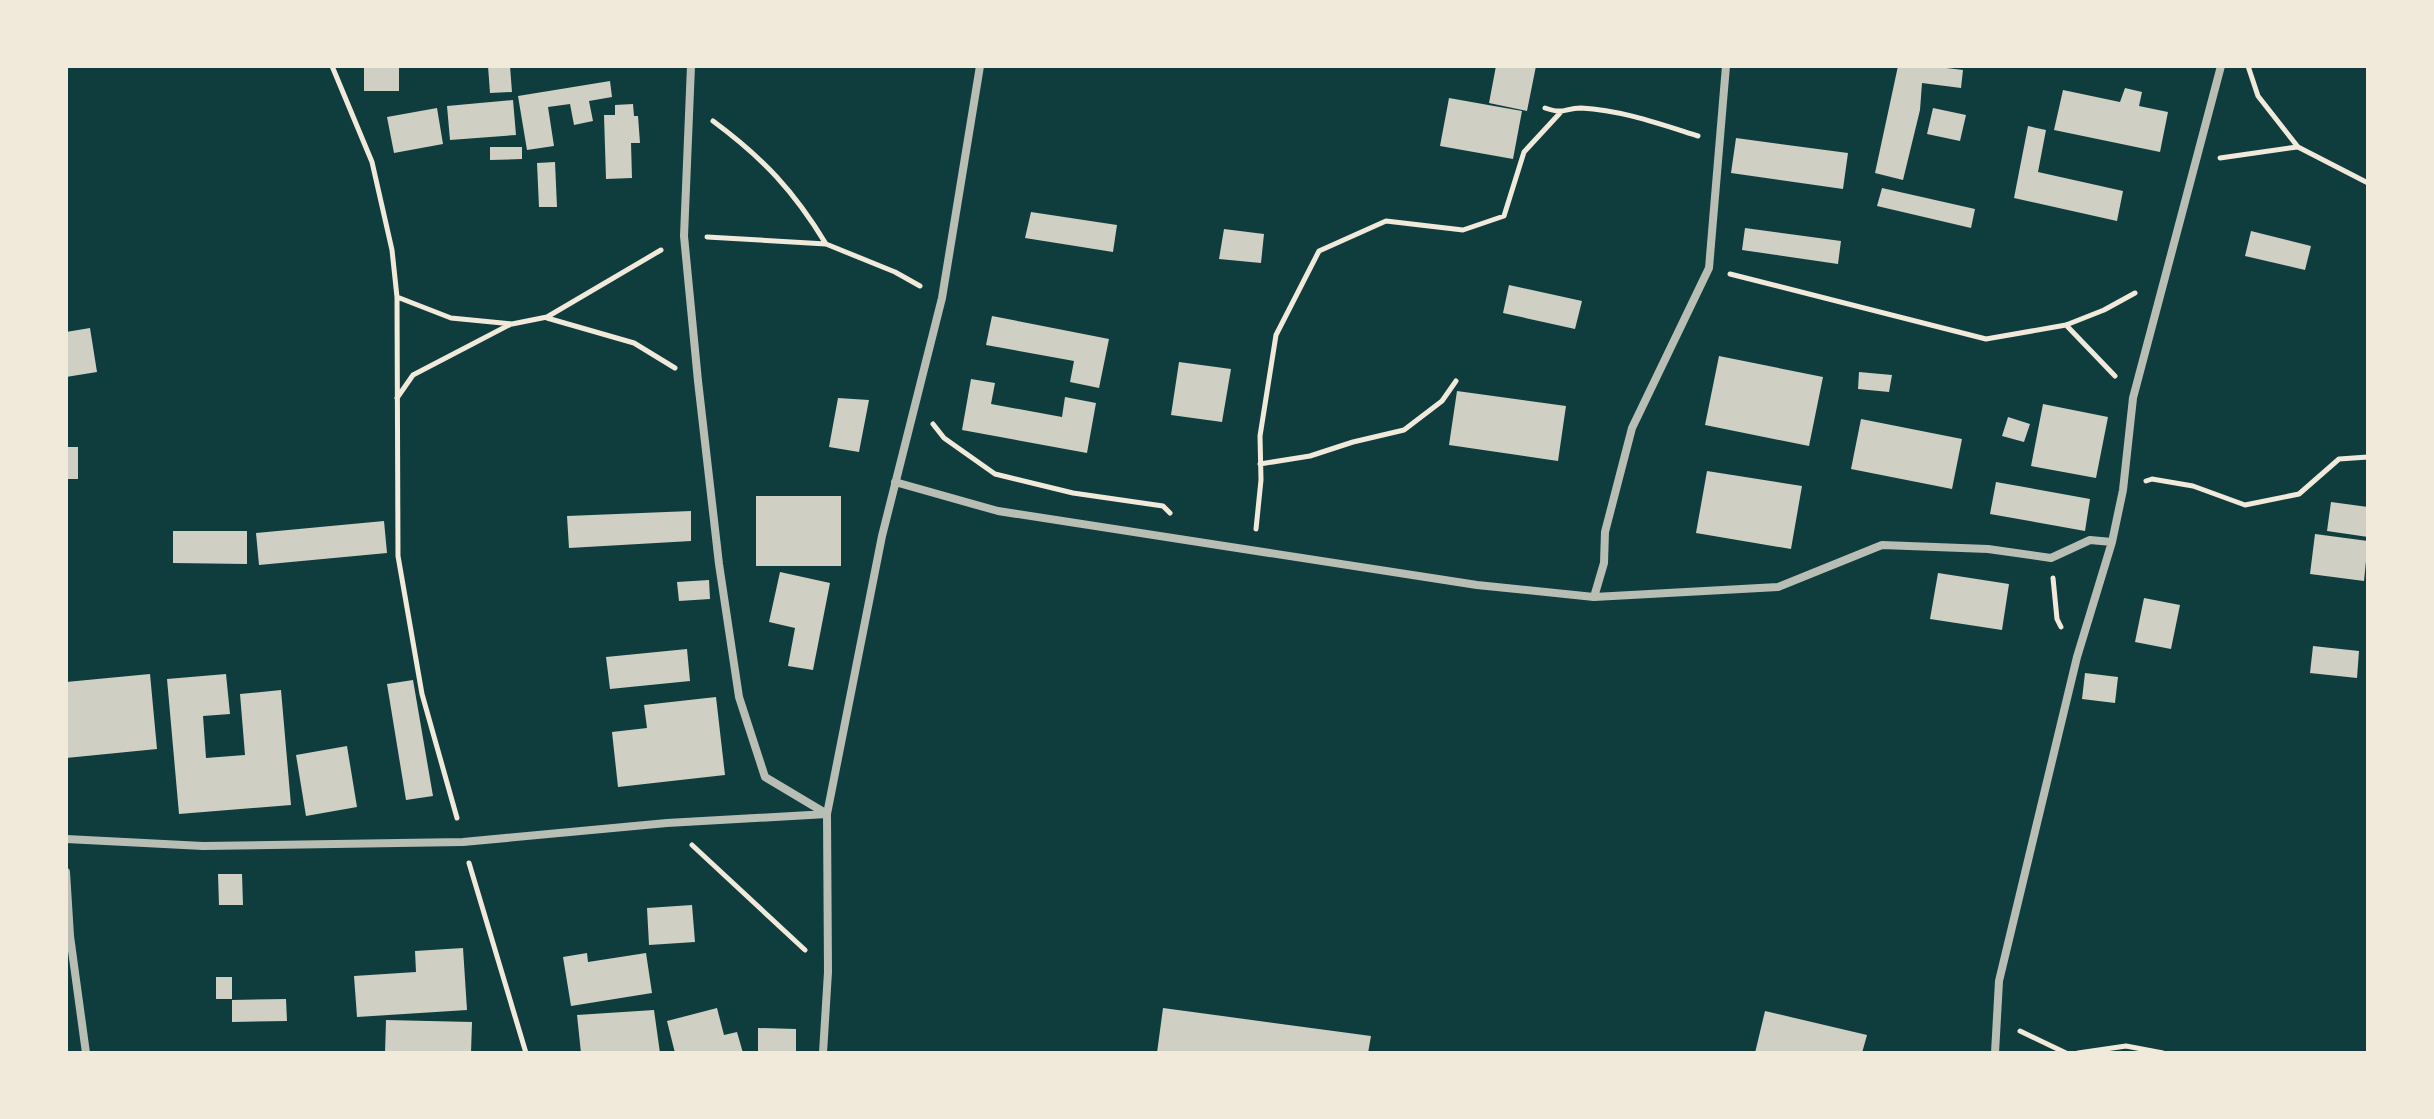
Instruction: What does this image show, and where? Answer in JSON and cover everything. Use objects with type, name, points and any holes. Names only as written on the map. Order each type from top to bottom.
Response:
[{"type":"street","points":[[691,66],[684,236],[719,564],[739,697],[765,777],[827,814]]},
{"type":"street","points":[[823,1053],[828,972],[827,814],[879,551],[942,298],[980,66]]},
{"type":"street","points":[[1594,597],[1604,563],[1605,532],[1632,428],[1709,268],[1726,66]]},
{"type":"street","points":[[1995,1053],[1999,981],[2077,657],[2112,542],[2123,490],[2133,398],[2162,279],[2221,66]]},
{"type":"street","points":[[895,482],[998,511],[1477,585],[1594,597],[1778,587],[1882,545],[1988,549],[2051,558],[2090,540],[2112,542]]},
{"type":"street","points":[[66,839],[203,846],[463,842],[667,823],[827,814]]},
{"type":"street","points":[[66,872],[70,936],[86,1053]]},
{"type":"path","points":[[332,66],[372,162],[392,250],[397,297],[398,556],[422,694],[526,1053]]},
{"type":"path","points":[[2248,66],[2258,96],[2298,147],[2368,183]]},
{"type":"path","points":[[690,104],[752,149],[803,207],[826,244]]},
{"type":"path","points":[[1545,108],[1560,113]]},
{"type":"path","points":[[1254,550],[1260,436],[1276,335],[1319,251],[1386,221],[1463,230],[1504,216],[1524,152],[1560,113],[1578,108],[1643,118],[1718,143]]},
{"type":"path","points":[[2195,162],[2298,147]]},
{"type":"path","points":[[397,398],[413,375],[512,324],[547,317],[684,236],[826,244],[895,272],[942,298]]},
{"type":"path","points":[[1709,268],[1986,339],[2066,325],[2104,310],[2162,279]]},
{"type":"path","points":[[397,297],[451,318],[512,324]]},
{"type":"path","points":[[547,317],[634,343],[698,381]]},
{"type":"path","points":[[2066,325],[2106,365],[2133,398]]},
{"type":"path","points":[[1260,464],[1310,456],[1404,430],[1442,401],[1456,381]]},
{"type":"path","points":[[915,401],[944,438],[995,474],[1073,493],[1163,506],[1203,542]]},
{"type":"path","points":[[2123,490],[2152,479],[2193,486],[2245,505],[2299,494],[2339,459],[2368,457]]},
{"type":"path","points":[[2051,558],[2057,619],[2077,657]]},
{"type":"path","points":[[667,823],[828,972]]},
{"type":"path","points":[[1997,1020],[2066,1053]]},
{"type":"path","points":[[2078,1053],[2126,1046],[2163,1053]]},
{"type":"building","points":[[364,66],[399,66],[399,91],[364,91]]},
{"type":"building","points":[[488,66],[510,66],[512,92],[490,93]]},
{"type":"building","points":[[1496,66],[1536,66],[1527,111],[1489,103]]},
{"type":"building","points":[[1898,66],[1963,70],[1961,88],[1922,83],[1920,110],[1903,180],[1875,173]]},
{"type":"building","points":[[610,81],[612,97],[589,101],[593,121],[574,125],[570,104],[548,107],[554,146],[527,150],[518,96]]},
{"type":"building","points":[[2125,88],[2142,92],[2139,106],[2168,112],[2160,152],[2054,130],[2063,90],[2120,102]]},
{"type":"building","points":[[1449,98],[1522,111],[1513,159],[1440,146]]},
{"type":"building","points":[[513,100],[516,135],[450,140],[447,106]]},
{"type":"building","points":[[633,104],[634,116],[638,116],[640,143],[631,143],[632,178],[606,179],[604,115],[615,115],[615,105]]},
{"type":"building","points":[[437,108],[443,144],[394,153],[387,117]]},
{"type":"building","points":[[1933,108],[1966,115],[1960,141],[1927,134]]},
{"type":"building","points":[[2028,126],[2046,130],[2038,172],[2123,191],[2117,221],[2014,198]]},
{"type":"building","points":[[1736,138],[1848,153],[1843,189],[1731,173]]},
{"type":"building","points":[[490,147],[522,147],[522,159],[490,160]]},
{"type":"building","points":[[555,162],[557,207],[539,207],[537,163]]},
{"type":"building","points":[[1882,188],[1975,209],[1971,228],[1877,206]]},
{"type":"building","points":[[1031,212],[1117,225],[1113,252],[1025,238]]},
{"type":"building","points":[[1745,228],[1841,241],[1838,264],[1742,250]]},
{"type":"building","points":[[1224,229],[1264,234],[1261,263],[1219,259]]},
{"type":"building","points":[[2251,231],[2311,246],[2305,270],[2245,256]]},
{"type":"building","points":[[1509,285],[1582,301],[1575,329],[1503,313]]},
{"type":"building","points":[[992,316],[1109,339],[1099,388],[1070,382],[1074,361],[986,345]]},
{"type":"building","points":[[90,328],[97,372],[66,377],[66,332]]},
{"type":"building","points":[[1719,356],[1823,377],[1809,446],[1705,425]]},
{"type":"building","points":[[1179,362],[1231,369],[1222,422],[1171,415]]},
{"type":"building","points":[[1859,372],[1892,375],[1889,392],[1858,389]]},
{"type":"building","points":[[971,379],[995,383],[991,404],[1062,417],[1065,397],[1096,403],[1087,453],[962,430]]},
{"type":"building","points":[[1457,391],[1566,406],[1558,461],[1449,445]]},
{"type":"building","points":[[838,398],[869,400],[859,452],[829,447]]},
{"type":"building","points":[[2043,404],[2108,417],[2096,478],[2031,466]]},
{"type":"building","points":[[2008,417],[2030,424],[2024,442],[2002,436]]},
{"type":"building","points":[[1861,419],[1962,439],[1952,489],[1851,469]]},
{"type":"building","points":[[66,447],[78,447],[78,479],[66,479]]},
{"type":"building","points":[[1707,471],[1802,486],[1791,549],[1696,533]]},
{"type":"building","points":[[1996,482],[2090,499],[2085,531],[1990,514]]},
{"type":"building","points":[[756,496],[841,496],[841,566],[756,566]]},
{"type":"building","points":[[2331,502],[2368,507],[2368,537],[2327,531]]},
{"type":"building","points":[[691,511],[691,541],[569,548],[567,516]]},
{"type":"building","points":[[384,521],[387,553],[259,565],[256,533]]},
{"type":"building","points":[[173,531],[247,531],[247,564],[173,563]]},
{"type":"building","points":[[2315,534],[2368,541],[2364,581],[2310,574]]},
{"type":"building","points":[[780,572],[830,583],[813,670],[788,666],[795,628],[769,622]]},
{"type":"building","points":[[1938,573],[2009,584],[2002,630],[1930,619]]},
{"type":"building","points":[[709,580],[710,599],[679,601],[677,582]]},
{"type":"building","points":[[2144,598],[2180,605],[2171,649],[2135,642]]},
{"type":"building","points":[[2313,646],[2359,651],[2357,678],[2310,673]]},
{"type":"building","points":[[687,649],[690,681],[610,689],[606,657]]},
{"type":"building","points":[[2085,673],[2118,677],[2115,703],[2082,699]]},
{"type":"building","points":[[150,674],[157,749],[66,758],[66,682]]},
{"type":"building","points":[[226,674],[230,714],[203,716],[206,758],[245,755],[240,694],[281,690],[291,805],[179,814],[167,679]]},
{"type":"building","points":[[413,680],[433,796],[406,800],[387,684]]},
{"type":"building","points":[[716,697],[725,775],[618,787],[612,732],[647,728],[644,705]]},
{"type":"building","points":[[347,746],[357,807],[306,816],[296,755]]},
{"type":"building","points":[[218,874],[242,874],[243,905],[219,905]]},
{"type":"building","points":[[692,905],[695,942],[649,945],[647,908]]},
{"type":"building","points":[[463,948],[467,1010],[357,1017],[354,976],[416,972],[415,951]]},
{"type":"building","points":[[587,953],[588,962],[646,953],[652,993],[571,1006],[563,957]]},
{"type":"building","points":[[216,977],[232,977],[232,999],[216,999]]},
{"type":"building","points":[[286,999],[287,1021],[232,1022],[232,1000]]},
{"type":"building","points":[[717,1008],[724,1035],[737,1032],[743,1053],[675,1053],[667,1021]]},
{"type":"building","points":[[1163,1008],[1371,1036],[1368,1053],[1157,1053]]},
{"type":"building","points":[[654,1010],[660,1053],[581,1053],[577,1015]]},
{"type":"building","points":[[1765,1011],[1867,1035],[1862,1053],[1755,1053]]},
{"type":"building","points":[[386,1020],[472,1022],[471,1053],[385,1053]]},
{"type":"building","points":[[758,1028],[796,1029],[796,1053],[758,1053]]}]
